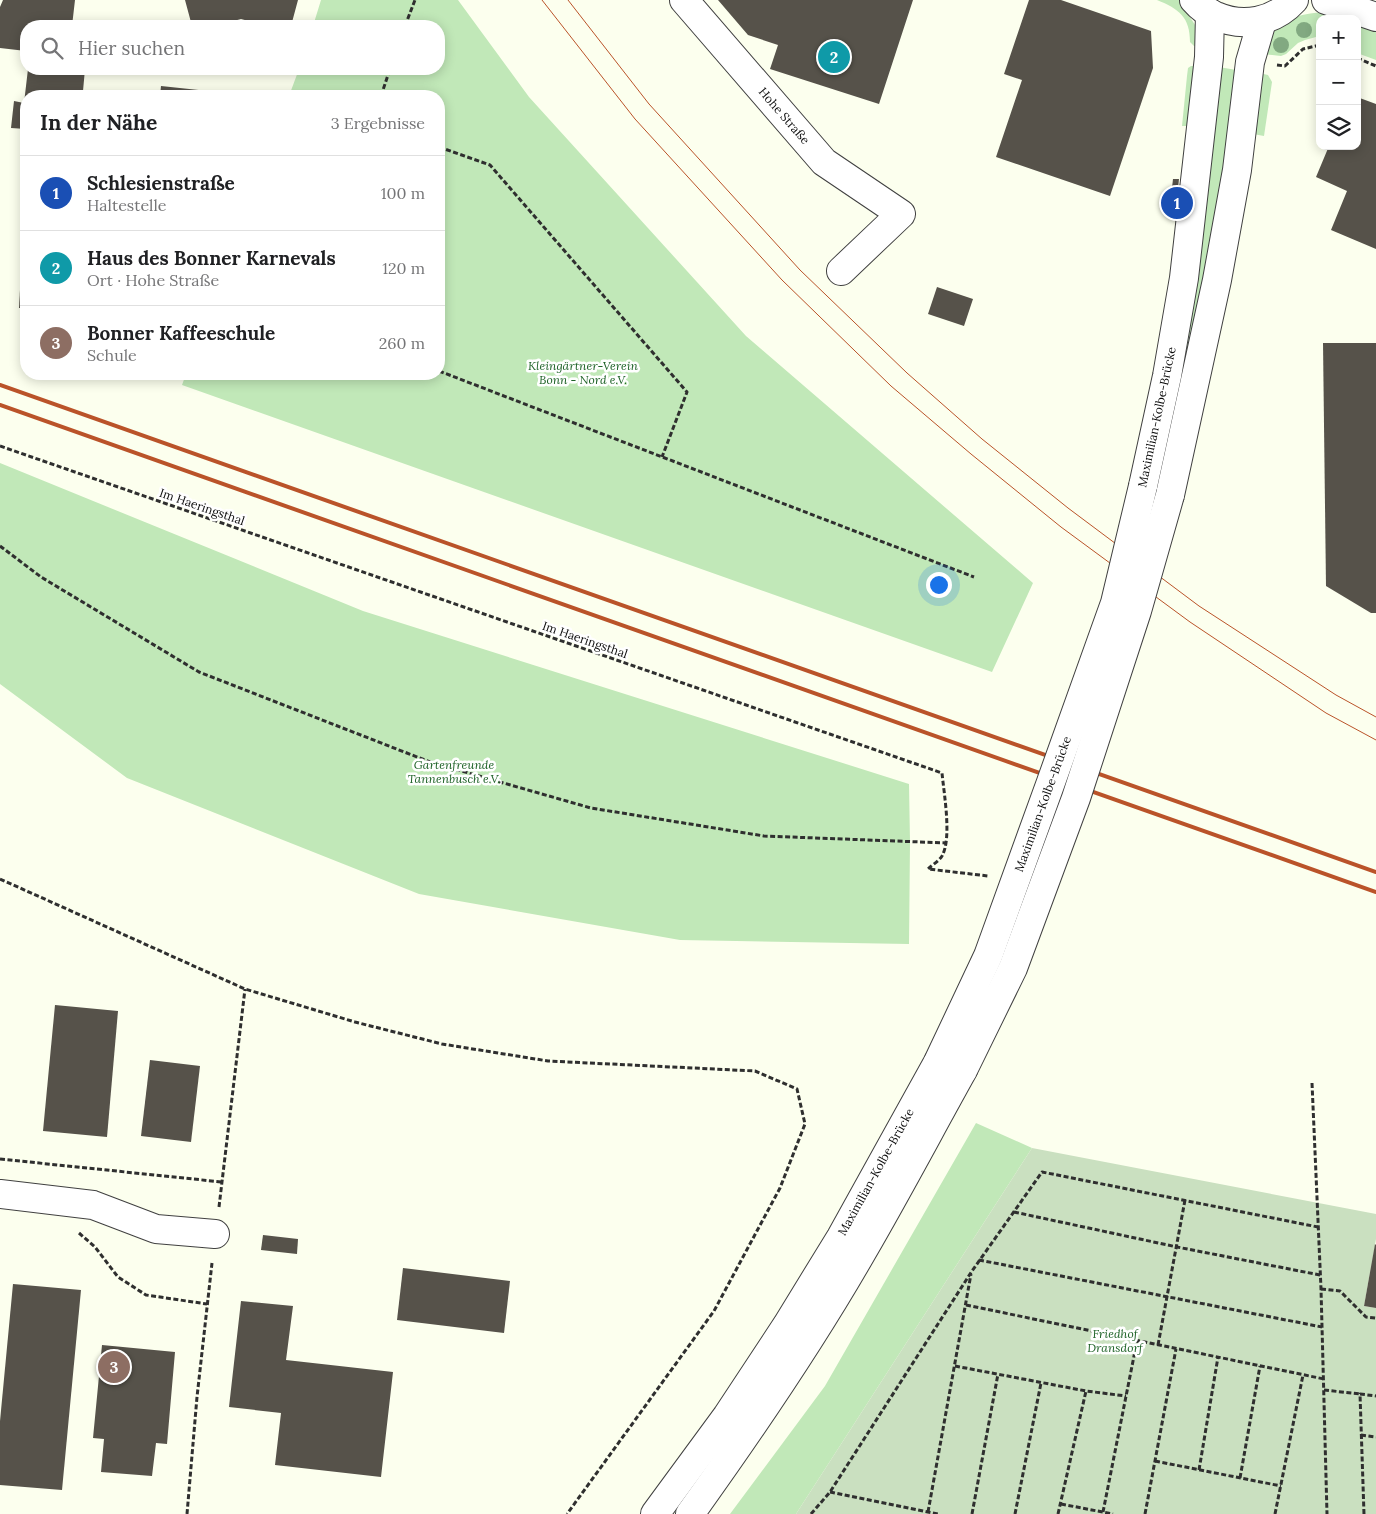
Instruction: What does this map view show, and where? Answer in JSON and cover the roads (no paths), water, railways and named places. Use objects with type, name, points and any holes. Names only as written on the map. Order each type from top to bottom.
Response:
[{"type":"street","name":"Hohe Straße","points":[[684,0],[824,162],[901,214],[841,271]]},
{"type":"street","points":[[1202,7],[1226,21],[1244,23],[1262,21],[1276,15],[1294,0]]},
{"type":"street","points":[[1326,0],[1376,17]]},
{"type":"street","name":"Maximilian-Kolbe-Brücke","points":[[690,1514],[750,1430],[811,1337],[862,1253],[950,1066],[1114,603],[1143,486],[1167,376],[1184,278],[1209,57],[1202,7]]},
{"type":"street","name":"Maximilian-Kolbe-Brücke","points":[[655,1514],[727,1416],[792,1317],[1013,968],[1076,798],[1136,611],[1170,496],[1216,280],[1237,170],[1250,62],[1262,21]]},
{"type":"street","points":[[0,1194],[94,1205],[156,1229],[215,1234]]},
{"type":"tram line","points":[[542,0],[635,119],[782,280],[891,386],[1061,527],[1190,622],[1326,713],[1376,740]]},
{"type":"tram line","points":[[568,0],[649,104],[800,270],[907,373],[982,439],[1068,508],[1199,606],[1336,695],[1376,717]]},
{"type":"railway","points":[[0,385],[1376,872]]},
{"type":"railway","points":[[0,405],[1376,892]]},
{"type":"place","name":"Haus des Bonner Karnevals","points":[[834,57]]},
{"type":"place","name":"Schlesienstraße","points":[[1177,203]]},
{"type":"place","name":"Bonner Kaffeeschule","points":[[114,1367]]},
{"type":"park label","name":"Kleingärtner-Verein Bonn - Nord e.V.","points":[[583,373]]},
{"type":"park label","name":"Gartenfreunde Tannenbusch e.V.","points":[[454,772]]},
{"type":"park label","name":"Friedhof Dransdorf","points":[[1115,1341]]}]
